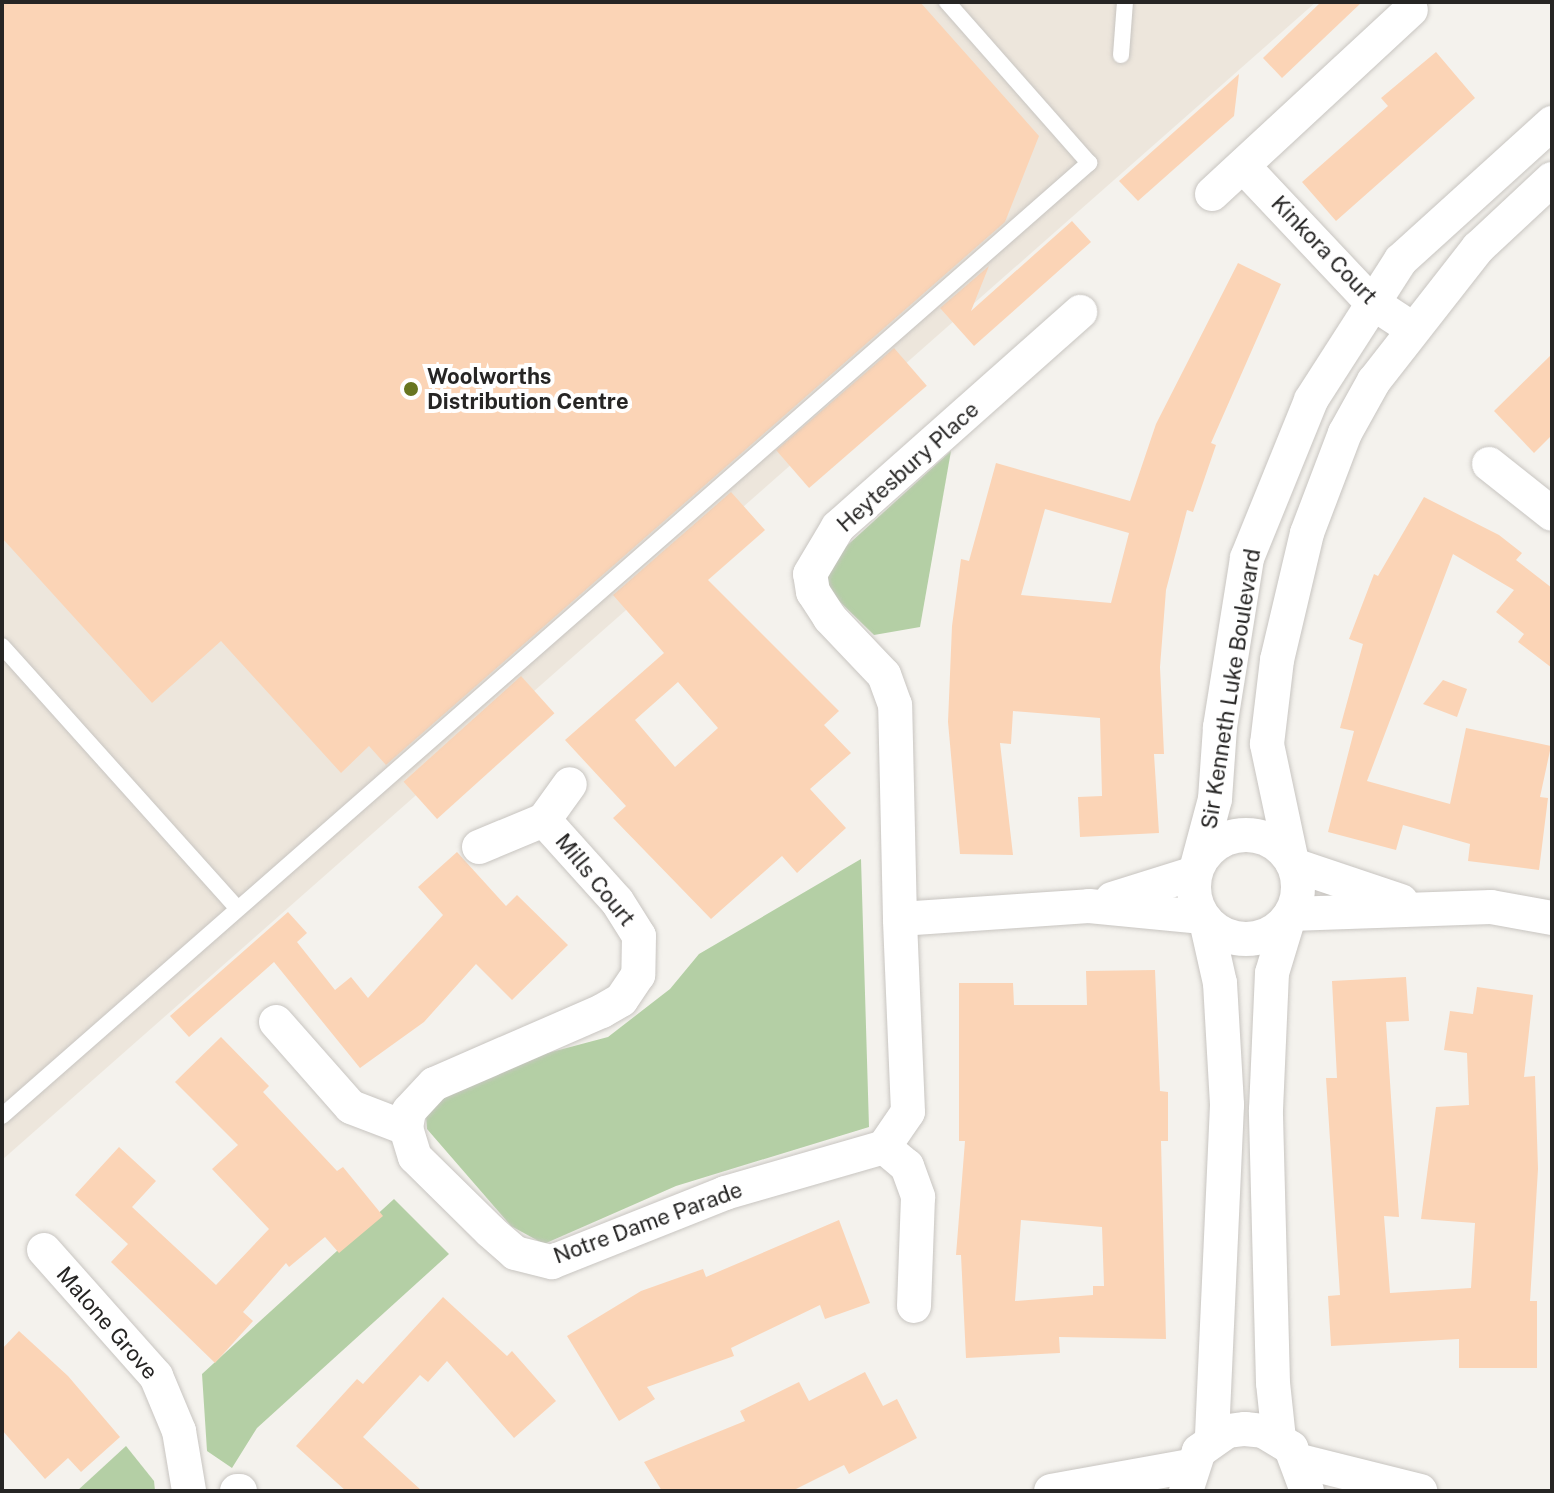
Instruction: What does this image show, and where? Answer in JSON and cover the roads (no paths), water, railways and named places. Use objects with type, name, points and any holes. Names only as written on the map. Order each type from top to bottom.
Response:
[{"type":"street","points":[[1212,194],[1411,10]]},
{"type":"street","name":"Sir Kenneth Luke Boulevard","points":[[1510,158],[1552,97]]},
{"type":"street","name":"Sir Kenneth Luke Boulevard","points":[[1212,1439],[1224,1266],[1227,1105],[1220,983],[1204,919],[1195,903],[1195,871],[1215,799],[1220,727],[1247,558],[1311,400],[1370,301],[1401,260],[1552,123]]},
{"type":"street","name":"Kinkora Court","points":[[1243,166],[1370,301],[1411,328]]},
{"type":"street","name":"Sir Kenneth Luke Boulevard","points":[[1296,1464],[1273,1383],[1266,1110],[1272,973],[1298,890],[1267,744],[1277,660],[1307,533],[1345,433],[1411,328],[1478,248],[1552,179]]},
{"type":"street","name":"Heytesbury Place","points":[[900,919],[895,705],[884,675],[830,618],[813,592],[810,574],[838,527],[1080,312]]},
{"type":"street","points":[[1489,464],[1552,514]]},
{"type":"street","name":"Mills Court","points":[[479,847],[544,820],[570,784]]},
{"type":"street","name":"Mills Court","points":[[406,1128],[409,1111],[434,1084],[602,1011],[631,988],[643,955],[639,936],[617,901],[544,820]]},
{"type":"street","name":"Sir Kenneth Luke Boulevard","points":[[1195,871],[1217,843],[1250,834],[1281,848],[1293,864]]},
{"type":"street","points":[[1293,864],[1421,907]]},
{"type":"street","points":[[1089,906],[1195,871]]},
{"type":"street","points":[[914,1306],[918,1197],[907,1166],[884,1147],[908,1112],[900,919],[1089,906],[1204,919],[1218,932],[1249,940],[1279,929],[1290,915],[1421,907],[1491,907],[1552,918]]},
{"type":"street","points":[[276,1022],[351,1107],[406,1128]]},
{"type":"street","name":"Notre Dame Parade","points":[[406,1128],[415,1157],[490,1231],[515,1253],[552,1262],[725,1193],[884,1147]]},
{"type":"street","name":"Malone Grove","points":[[44,1250],[156,1376],[179,1431],[189,1491]]},
{"type":"street","points":[[1051,1491],[1188,1479],[1212,1439],[1245,1429],[1296,1464],[1420,1491]]},
{"type":"lane","points":[[2,1116],[1089,163],[947,2]]},
{"type":"lane","points":[[1121,55],[1125,2]]},
{"type":"lane","points":[[2,646],[237,908]]},
{"type":"place","name":"Woolworths Distribution Centre","points":[[411,389]]}]
